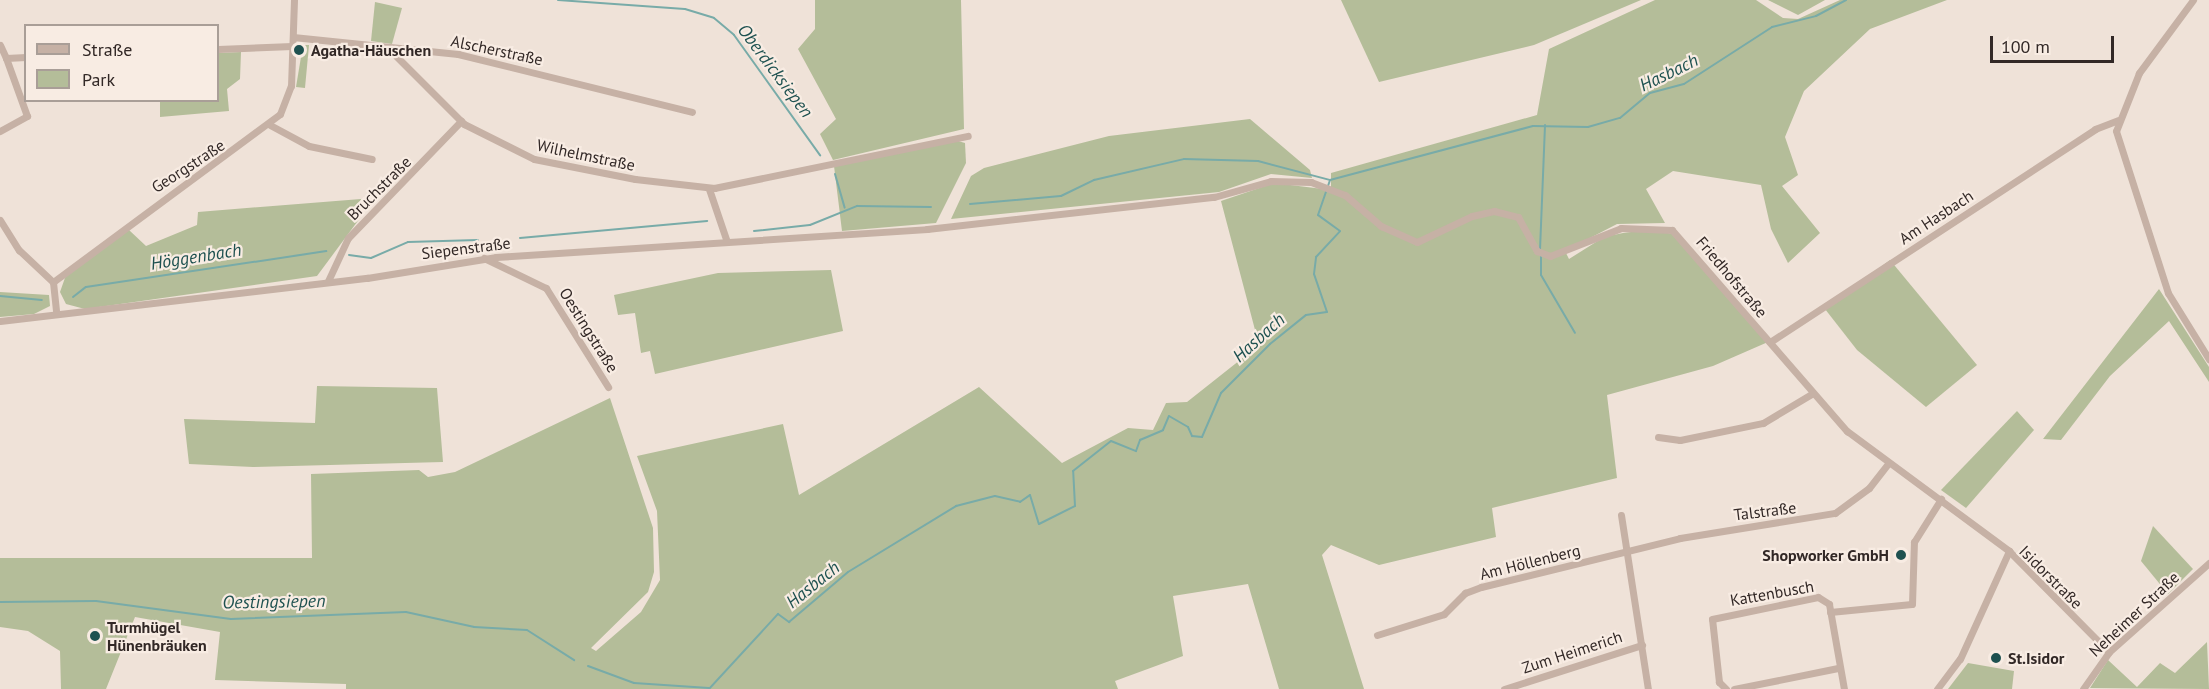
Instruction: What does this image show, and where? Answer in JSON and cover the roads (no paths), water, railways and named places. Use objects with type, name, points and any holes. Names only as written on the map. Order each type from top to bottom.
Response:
[{"type":"street","name":"Georgstraße","points":[[53,282],[270,125],[290,94],[294,0]]},
{"type":"street","points":[[2193,0],[2139,73],[2118,120],[2117,142],[2160,274],[2209,359]]},
{"type":"street","name":"Alscherstraße","points":[[293,37],[389,49],[413,48],[498,62],[692,112]]},
{"type":"street","points":[[0,45],[27,116],[0,130]]},
{"type":"street","points":[[219,49],[292,46]]},
{"type":"street","name":"Wilhelmstraße","points":[[389,49],[447,101],[461,121],[543,162],[709,189],[968,136]]},
{"type":"street","points":[[6,58],[24,57]]},
{"type":"street","name":"Am Hasbach","points":[[1770,342],[2095,129],[2118,120]]},
{"type":"street","name":"Bruchstraße","points":[[328,281],[348,238],[461,121]]},
{"type":"street","points":[[270,125],[309,146],[372,159]]},
{"type":"street","name":"Siepenstraße","points":[[0,321],[56,311],[328,281],[484,258],[939,228],[1214,197],[1271,181],[1320,184],[1332,188],[1392,233]]},
{"type":"street","points":[[709,189],[727,242]]},
{"type":"street","name":"Friedhofstraße","points":[[1392,233],[1426,242],[1472,216],[1509,212],[1521,222],[1537,251],[1555,256],[1621,228],[1667,228],[1813,393],[1887,465],[1941,499],[2008,551]]},
{"type":"street","points":[[0,220],[19,250],[53,282],[56,311]]},
{"type":"street","name":"Oestingstraße","points":[[484,258],[546,288],[608,387]]},
{"type":"street","points":[[1658,437],[1680,440],[1763,423],[1813,393]]},
{"type":"street","name":"Talstraße","points":[[1629,553],[1725,529],[1835,513],[1861,496],[1887,465]]},
{"type":"street","name":"Kattenbusch","points":[[1830,612],[1912,604],[1914,542],[1941,499]]},
{"type":"street","points":[[1621,515],[1629,553],[1642,645]]},
{"type":"street","name":"Isidorstraße","points":[[1937,689],[1960,659],[2008,551],[2109,652]]},
{"type":"street","name":"Am Höllenberg","points":[[1377,635],[1444,614],[1465,593],[1481,587],[1629,553]]},
{"type":"street","name":"Neheimer Straße","points":[[2083,689],[2109,652],[2209,563]]},
{"type":"street","name":"Kattenbusch","points":[[1726,689],[1719,682],[1712,619],[1818,597],[1827,601],[1838,668],[1844,689]]},
{"type":"street","name":"Zum Heimerich","points":[[1504,689],[1642,645],[1648,689]]},
{"type":"street","points":[[1734,689],[1838,668]]},
{"type":"waterway","name":"Oberdicksiepen","points":[[558,0],[685,9],[714,18],[734,35],[820,155]]},
{"type":"waterway","name":"Hasbach","points":[[970,204],[1061,196],[1094,180],[1184,159],[1258,161],[1330,180],[1533,126],[1588,127],[1620,118],[1650,93],[1684,84],[1772,27],[1816,16],[1846,0]]},
{"type":"waterway","points":[[1540,250],[1545,125]]},
{"type":"waterway","name":"Oberdicksiepen","points":[[835,174],[845,208]]},
{"type":"waterway","name":"Hasbach","points":[[709,689],[778,614],[789,622],[848,572],[956,506],[995,496],[1020,502],[1030,495],[1039,524],[1075,506],[1073,471],[1111,441],[1136,451],[1140,440],[1163,430],[1169,416],[1188,427],[1192,436],[1202,437],[1221,393],[1270,344],[1306,315],[1327,312],[1314,274],[1316,257],[1340,231],[1318,215],[1330,180]]},
{"type":"waterway","name":"Höggenbach","points":[[754,231],[810,225],[857,206],[931,207]]},
{"type":"waterway","name":"Höggenbach","points":[[520,238],[707,221]]},
{"type":"waterway","points":[[349,255],[371,258],[408,242],[478,240]]},
{"type":"waterway","name":"Höggenbach","points":[[73,297],[86,287],[326,251]]},
{"type":"waterway","points":[[1541,255],[1541,275],[1575,333]]},
{"type":"waterway","name":"Höggenbach","points":[[0,296],[42,300]]},
{"type":"waterway","name":"Oestingsiepen","points":[[0,602],[96,601],[231,619],[406,612],[474,627],[527,630],[574,660]]},
{"type":"waterway","points":[[588,666],[634,683],[709,688]]},
{"type":"place","name":"Agatha-Häuschen","points":[[299,50]]},
{"type":"place","name":"Shopworker GmbH","points":[[1901,555]]},
{"type":"place","name":"Turmhügel Hünenbräuken","points":[[95,636]]},
{"type":"place","name":"St.Isidor","points":[[1996,658]]}]
